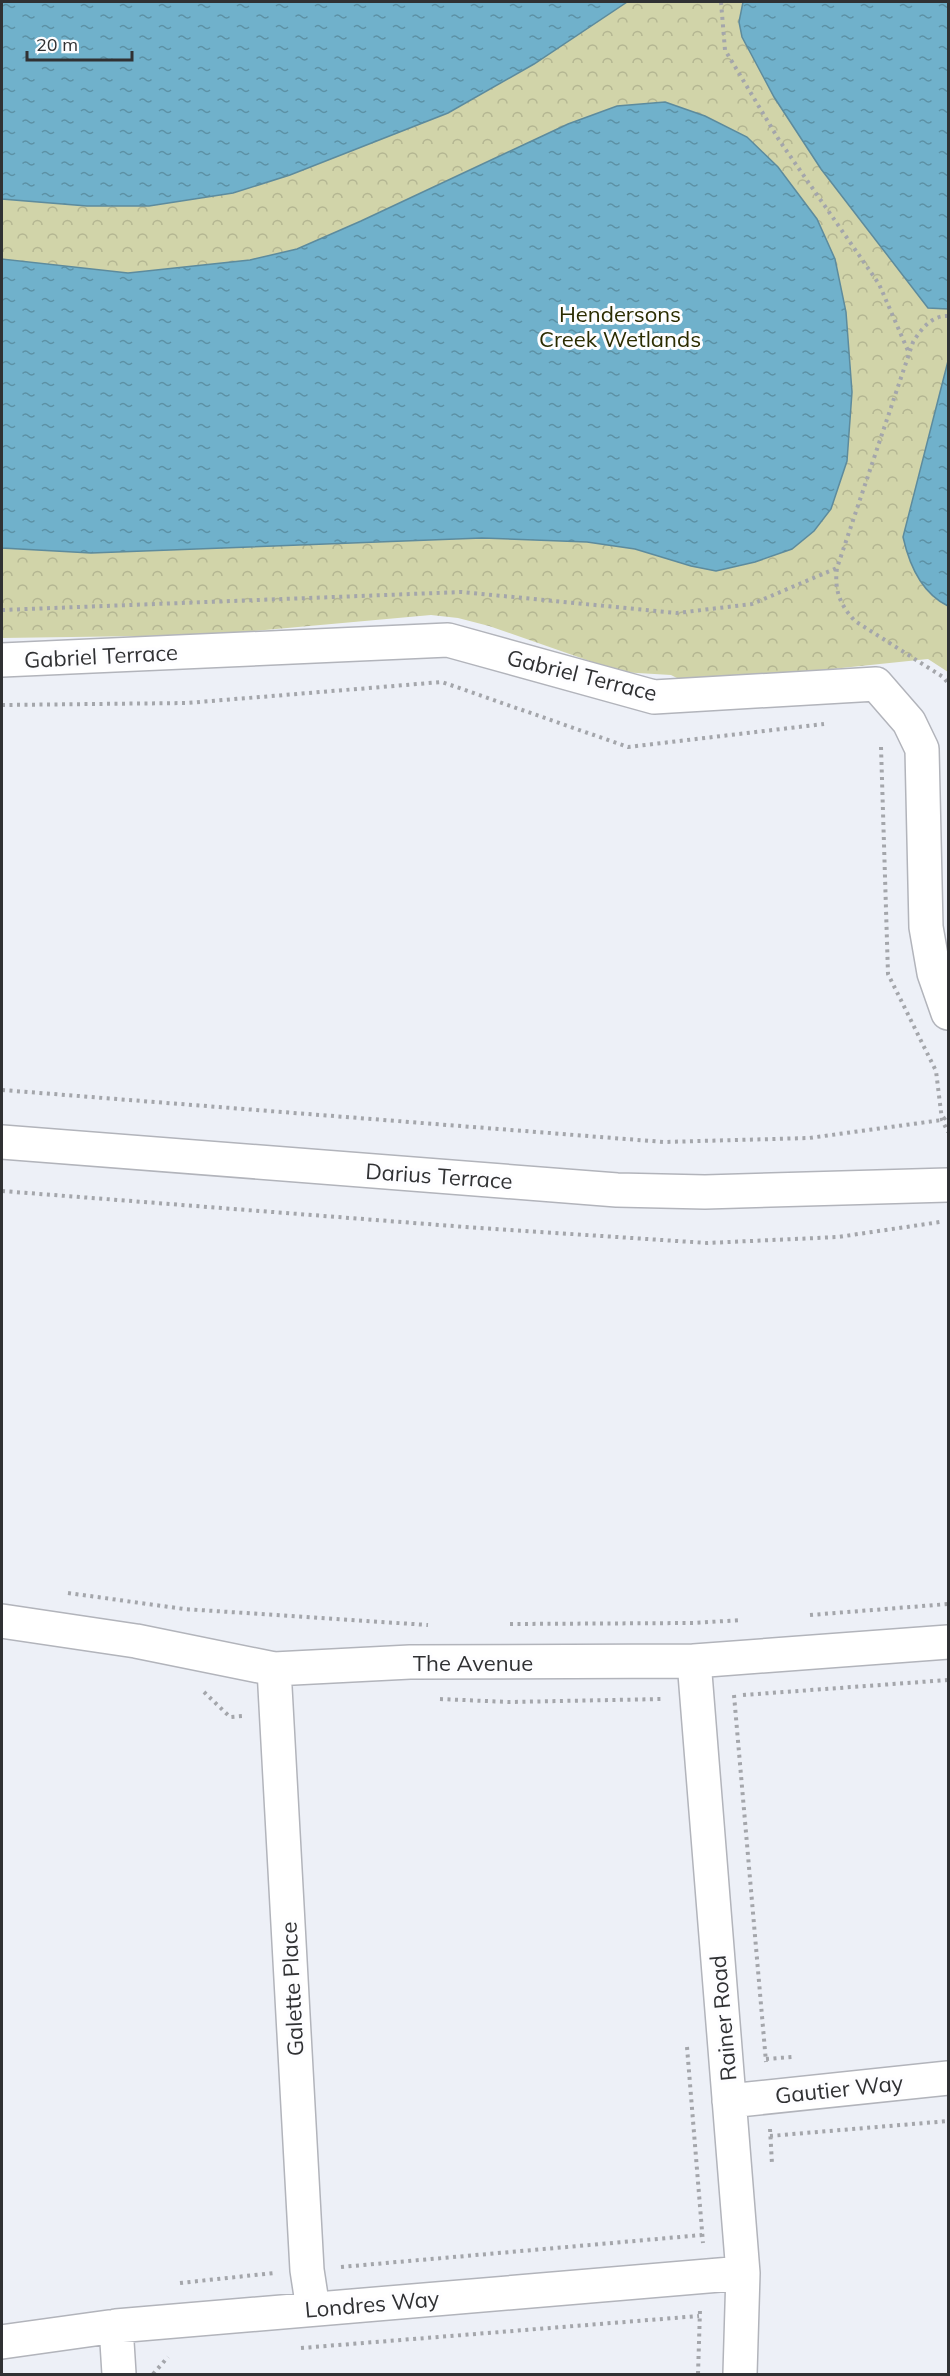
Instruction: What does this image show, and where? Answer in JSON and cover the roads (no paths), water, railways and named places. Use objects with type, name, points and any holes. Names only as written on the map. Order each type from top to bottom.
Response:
[{"type":"street","name":"Gabriel Terrace","points":[[2,660],[448,640],[654,697],[876,684],[909,722],[922,748],[926,927],[929,951],[946,1002]]},
{"type":"street","name":"Darius Terrace","points":[[2,1142],[617,1190],[705,1192],[877,1185],[948,1185]]},
{"type":"street","name":"Darius Terrace","points":[[877,1185],[948,1163]]},
{"type":"street","name":"The Avenue","points":[[2,1620],[136,1641],[274,1669],[410,1662],[694,1661],[948,1642]]},
{"type":"street","name":"Rainer Road","points":[[694,1661],[743,2273],[740,2374]]},
{"type":"street","name":"Galette Place","points":[[274,1669],[307,2270],[313,2308]]},
{"type":"street","name":"Gautier Way","points":[[729,2101],[948,2078]]},
{"type":"street","name":"Londres Way","points":[[2,2342],[116,2326],[743,2273]]},
{"type":"street","points":[[116,2326],[119,2374]]},
{"type":"water","points":[[2,2],[627,2],[534,64],[448,113],[290,175],[233,193],[149,206],[87,206],[2,199]]},
{"type":"water","points":[[743,2],[948,2],[948,309],[928,308],[821,169],[774,97],[742,37],[739,22]]},
{"type":"water","points":[[665,102],[705,116],[747,137],[778,167],[817,219],[835,259],[846,312],[852,392],[847,461],[831,509],[814,531],[792,549],[755,562],[716,571],[635,549],[587,542],[482,538],[91,553],[2,548],[2,259],[128,273],[250,260],[297,249],[568,124],[617,106]]},
{"type":"water","points":[[948,361],[948,606],[930,594],[923,586],[913,567],[903,537]]},
{"type":"park label","name":"Hendersons Creek Wetlands","points":[[620,326]]}]
